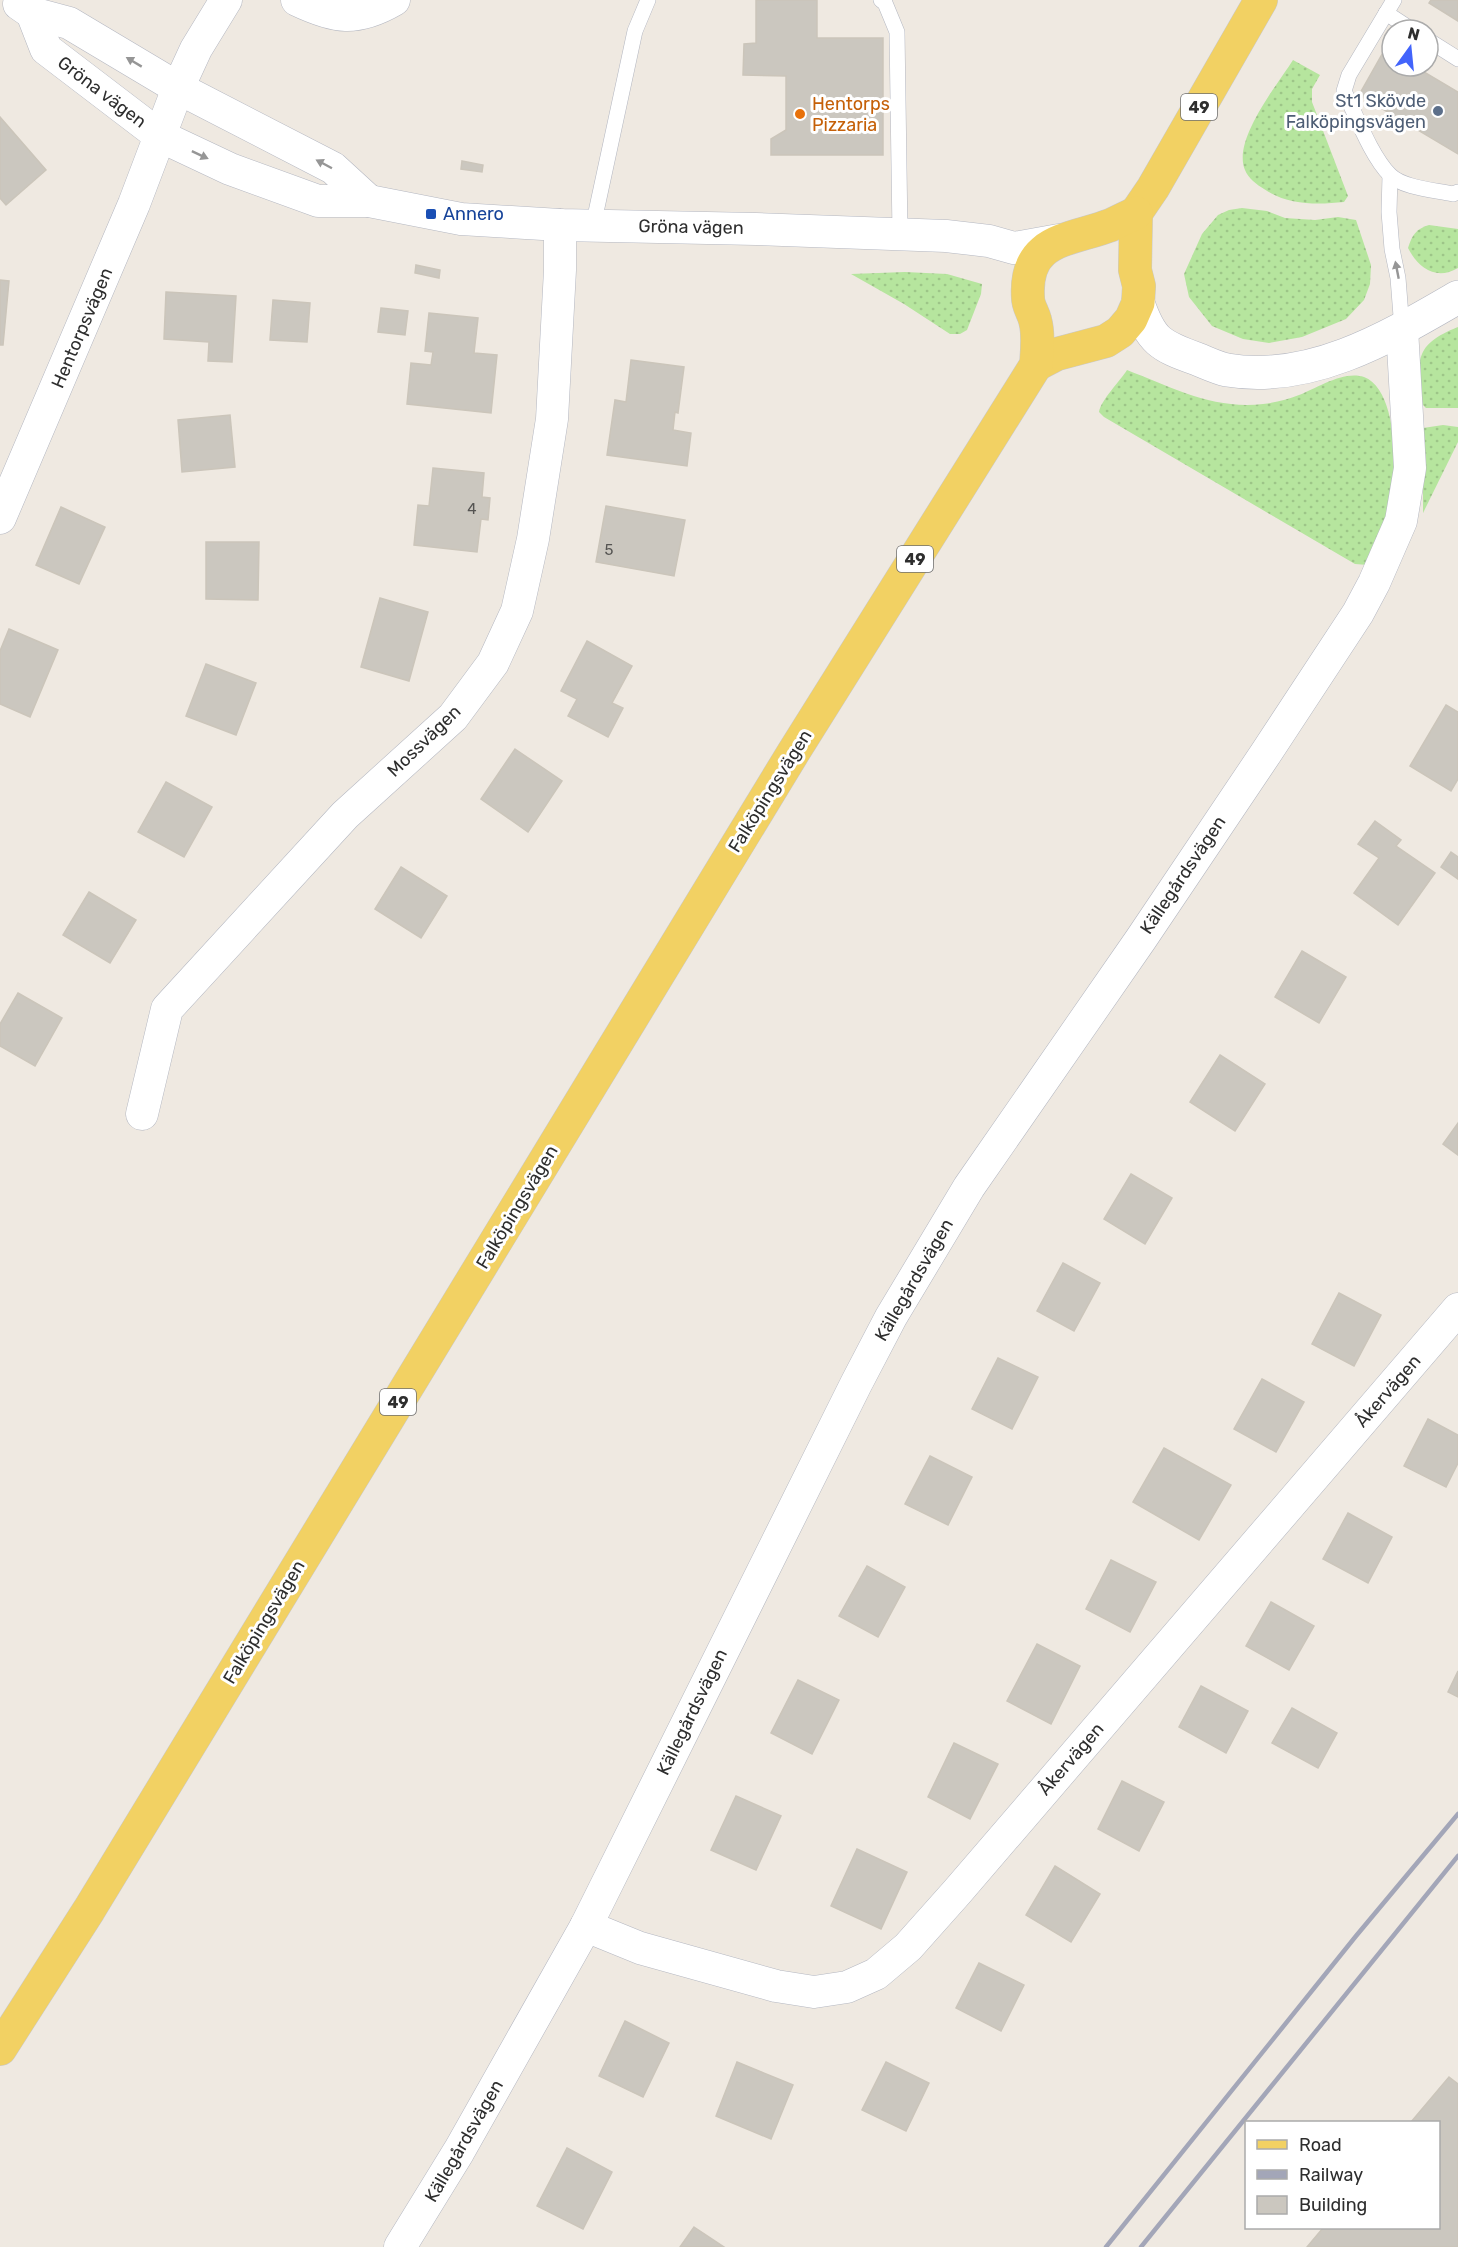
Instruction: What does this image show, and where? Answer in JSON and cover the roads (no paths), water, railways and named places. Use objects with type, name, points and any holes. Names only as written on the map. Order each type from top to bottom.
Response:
[{"type":"main road","name":"49","points":[[1136,213],[1153,188],[1261,0]]},
{"type":"main road","points":[[1136,213],[1135,270],[1139,286],[1138,303],[1131,319],[1120,332],[1096,344],[1057,354],[1036,366],[1035,321],[1028,302],[1027,283],[1033,265],[1043,250],[1067,237],[1110,225],[1136,213]]},
{"type":"main road","points":[[1067,237],[1095,236],[1113,242],[1126,255],[1135,270]]},
{"type":"main road","points":[[1035,321],[1049,335],[1067,344],[1096,344]]},
{"type":"main road","name":"Falköpingsvägen","points":[[0,2049],[102,1889],[793,753],[1036,366]]},
{"type":"street","name":"Gröna vägen","points":[[160,136],[178,87],[196,49],[226,0]]},
{"type":"street","points":[[297,0],[323,13],[355,16],[381,8],[394,0]]},
{"type":"street","name":"Gröna vägen","points":[[23,7],[69,23],[178,87],[333,168],[369,201]]},
{"type":"street","name":"Gröna vägen","points":[[23,7],[46,49],[160,136],[230,169],[318,201],[369,201],[461,219],[560,225],[756,228],[946,236],[989,241],[1014,248]]},
{"type":"street","name":"Hentorpsvägen","points":[[0,518],[135,204],[160,136]]},
{"type":"street","name":"Mossvägen","points":[[142,1114],[167,1009],[345,815],[453,717],[493,663],[517,611],[533,539],[552,419],[560,225]]},
{"type":"street","points":[[1027,283],[1014,248],[1067,237]]},
{"type":"street","points":[[1096,344],[1130,337],[1153,338],[1184,354],[1226,370],[1267,373],[1306,366],[1358,351],[1458,297]]},
{"type":"street","points":[[1138,303],[1144,322],[1153,338]]},
{"type":"street","name":"Källegårdsvägen","points":[[400,2247],[459,2151],[586,1926],[856,1384],[930,1249],[969,1187],[1141,939],[1266,753],[1358,613],[1374,583],[1401,521],[1410,468],[1402,328]]},
{"type":"street","name":"Åkervägen","points":[[586,1926],[640,1948],[776,1986],[805,1991],[841,1988],[876,1974],[908,1947],[957,1892],[1458,1309]]},
{"type":"lane","points":[[593,226],[635,31],[648,0]]},
{"type":"lane","points":[[881,0],[885,3],[897,32],[900,234]]},
{"type":"lane","points":[[1394,0],[1349,75],[1344,91],[1371,146],[1390,176],[1389,212],[1402,328]]},
{"type":"lane","points":[[1386,13],[1394,18]]},
{"type":"lane","points":[[1440,48],[1458,59]]},
{"type":"lane","points":[[1390,176],[1413,186],[1453,194],[1458,192]]},
{"type":"railway","points":[[1106,2247],[1356,1936],[1458,1814]]},
{"type":"railway","points":[[1141,2247],[1458,1856]]},
{"type":"place","name":"St1 Skövde Falköpingsvägen","points":[[1438,111]]},
{"type":"place","name":"Hentorps Pizzaria","points":[[800,114]]},
{"type":"place","name":"Annero","points":[[431,214]]}]
